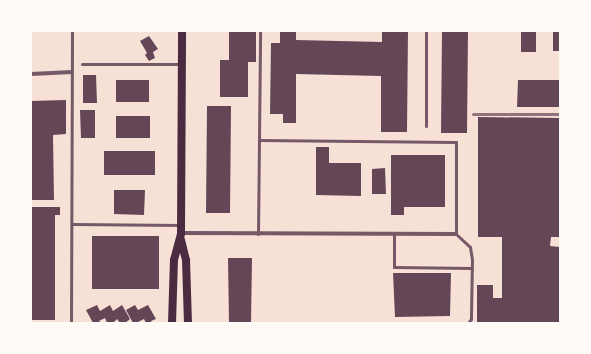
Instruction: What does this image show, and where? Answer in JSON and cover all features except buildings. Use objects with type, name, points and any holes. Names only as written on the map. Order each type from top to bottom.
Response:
[{"type":"main road","points":[[182,31],[181,237],[186,260],[188,323]]},
{"type":"main road","points":[[172,323],[174,260],[181,237]]},
{"type":"street","points":[[31,74],[72,72]]},
{"type":"street","points":[[181,237],[258,234],[456,234]]},
{"type":"lane","points":[[71,323],[72,31]]},
{"type":"lane","points":[[258,234],[260,31]]},
{"type":"lane","points":[[426,31],[426,126]]},
{"type":"lane","points":[[82,64],[182,64]]},
{"type":"lane","points":[[259,140],[456,142],[456,234],[470,247],[472,268],[471,319],[468,323]]},
{"type":"lane","points":[[72,224],[181,225]]},
{"type":"lane","points":[[394,234],[394,267],[472,268]]},
{"type":"railway","points":[[473,114],[560,114]]}]
